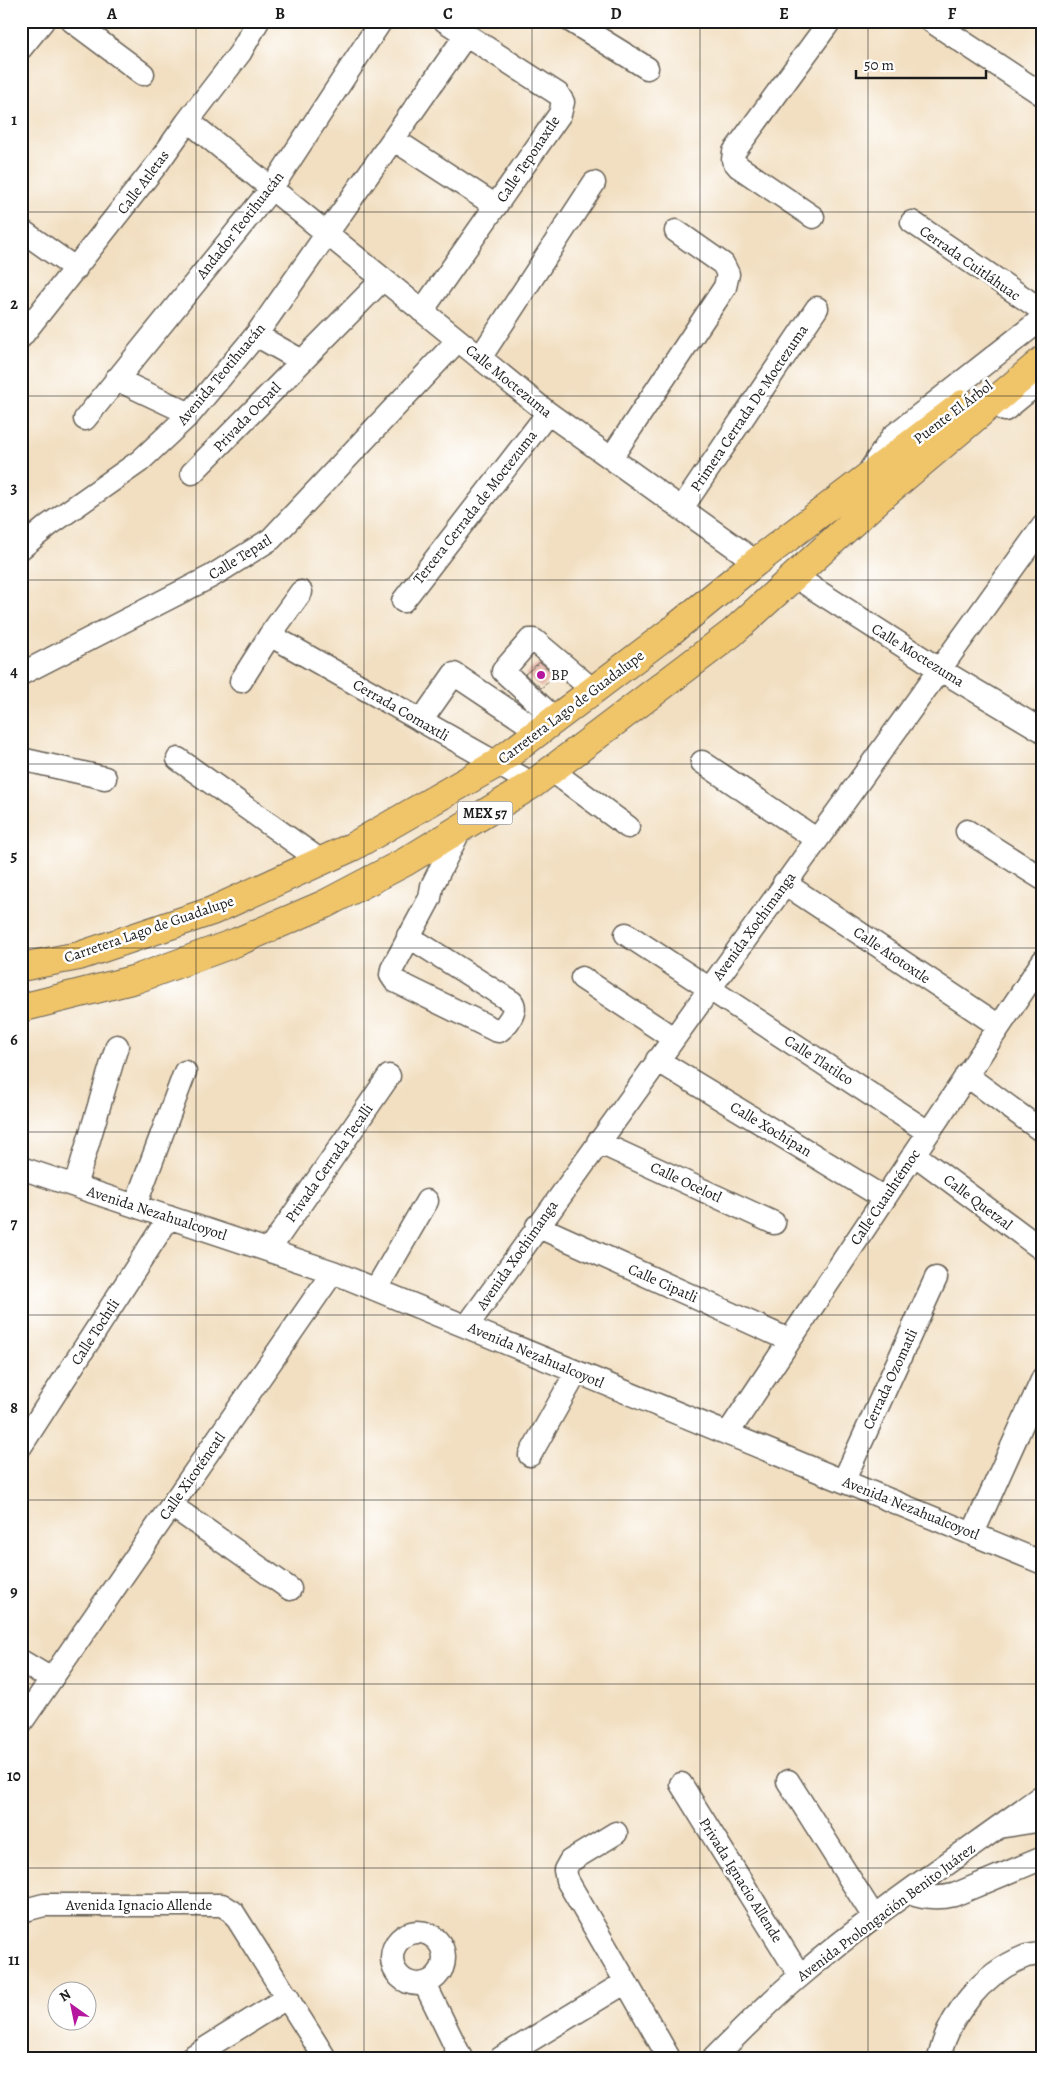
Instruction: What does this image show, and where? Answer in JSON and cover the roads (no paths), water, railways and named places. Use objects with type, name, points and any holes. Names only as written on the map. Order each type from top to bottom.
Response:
[{"type":"main road","name":"Puente El Árbol","points":[[948,428],[1043,343]]},
{"type":"main road","name":"Puente El Árbol","points":[[871,489],[948,428],[1043,360]]},
{"type":"main road","name":"Carretera Lago de Guadalupe","points":[[21,967],[79,956],[212,911],[352,847],[496,764],[670,632],[756,562],[871,489]]},
{"type":"main road","name":"Carretera Lago de Guadalupe","points":[[21,1008],[136,979],[237,942],[325,904],[405,862],[460,830],[542,777],[732,633],[794,576],[871,489]]},
{"type":"street","points":[[21,48],[42,21]]},
{"type":"street","points":[[72,21],[143,74]]},
{"type":"street","name":"Calle Atletas","points":[[21,337],[158,163],[240,53],[258,21]]},
{"type":"street","name":"Andador Teotihuacán","points":[[85,419],[271,189],[381,21]]},
{"type":"street","name":"Calle Teponaxtle","points":[[422,311],[560,114],[563,102],[558,94],[445,21]]},
{"type":"street","points":[[571,21],[647,68]]},
{"type":"street","points":[[813,217],[739,167],[733,160],[734,152],[830,21]]},
{"type":"street","points":[[931,21],[1043,94]]},
{"type":"street","points":[[327,233],[466,35]]},
{"type":"street","points":[[158,163],[174,159],[234,74],[239,65],[240,53]]},
{"type":"street","name":"Calle Moctezuma","points":[[197,128],[548,413],[756,562]]},
{"type":"street","points":[[393,139],[496,206]]},
{"type":"street","points":[[480,358],[594,182]]},
{"type":"street","name":"Cerrada Cuitláhuac","points":[[912,222],[1038,311]]},
{"type":"street","points":[[21,230],[76,269]]},
{"type":"street","points":[[611,458],[725,287],[728,274],[723,264],[676,231]]},
{"type":"street","name":"Avenida Teotihuacán","points":[[21,548],[49,525],[140,461],[190,414],[256,335],[327,233]]},
{"type":"street","name":"Privada Ocpatl","points":[[192,473],[383,279]]},
{"type":"street","name":"Primera Cerrada De Moctezuma","points":[[682,508],[817,308]]},
{"type":"street","name":"Carretera Lago de Guadalupe","points":[[871,489],[893,436],[1038,311]]},
{"type":"street","points":[[256,335],[302,361]]},
{"type":"street","name":"Calle Tepatl","points":[[21,674],[212,576],[271,539],[458,340]]},
{"type":"street","points":[[116,379],[190,414]]},
{"type":"street","name":"Carretera Lago de Guadalupe","points":[[871,489],[947,458],[1043,379]]},
{"type":"street","name":"Tercera Cerrada de Moctezuma","points":[[403,601],[548,413]]},
{"type":"street","name":"Avenida Xochimanga","points":[[467,1326],[537,1226],[1043,526]]},
{"type":"street","name":"Calle Moctezuma","points":[[794,576],[939,669],[1043,732]]},
{"type":"street","points":[[240,681],[301,592]]},
{"type":"street","name":"Cerrada Comaxtli","points":[[270,635],[496,764],[542,777],[628,827]]},
{"type":"street","points":[[547,725],[503,671],[530,640],[534,640],[593,690]]},
{"type":"street","points":[[421,721],[454,674],[547,725]]},
{"type":"street","points":[[21,759],[105,778]]},
{"type":"street","points":[[178,759],[321,861]]},
{"type":"street","points":[[702,762],[816,839]]},
{"type":"street","points":[[408,936],[512,1002],[515,1010],[504,1028],[499,1031],[495,1030],[395,982],[391,976],[392,969],[408,936],[430,898],[432,886],[460,830]]},
{"type":"street","points":[[967,831],[1043,879]]},
{"type":"street","points":[[405,862],[432,886]]},
{"type":"street","name":"Calle Atotoxtle","points":[[784,883],[999,1026]]},
{"type":"street","name":"Calle Tlatilco","points":[[626,934],[710,987],[928,1132]]},
{"type":"street","name":"Calle Cuauhtémoc","points":[[728,1433],[1043,961]]},
{"type":"street","points":[[582,978],[673,1038]]},
{"type":"street","points":[[75,1186],[117,1046]]},
{"type":"street","name":"Calle Xochipan","points":[[658,1060],[884,1198]]},
{"type":"street","points":[[135,1206],[185,1072]]},
{"type":"street","points":[[966,1075],[1043,1132]]},
{"type":"street","name":"Privada Cerrada Tecalli","points":[[269,1250],[389,1076]]},
{"type":"street","name":"Calle Ocelotl","points":[[598,1142],[774,1223]]},
{"type":"street","name":"Calle Quetzal","points":[[914,1154],[1043,1250]]},
{"type":"street","name":"Avenida Nezahualcoyotl","points":[[22,1171],[75,1186],[333,1272],[1043,1563]]},
{"type":"street","points":[[376,1289],[427,1201]]},
{"type":"street","name":"Calle Tochtli","points":[[21,1446],[169,1217]]},
{"type":"street","name":"Calle Cipatli","points":[[537,1226],[789,1340]]},
{"type":"street","name":"Calle Xicoténcatl","points":[[21,1723],[333,1272]]},
{"type":"street","name":"Cerrada Ozomatli","points":[[844,1480],[936,1278]]},
{"type":"street","points":[[530,1455],[576,1373]]},
{"type":"street","points":[[973,1533],[1043,1378]]},
{"type":"street","points":[[172,1506],[290,1589]]},
{"type":"street","points":[[21,1661],[51,1679]]},
{"type":"street","points":[[788,1782],[874,1917]]},
{"type":"street","name":"Privada Ignacio Allende","points":[[681,1784],[800,1976]]},
{"type":"street","name":"Avenida Prolongación Benito Juárez","points":[[714,2058],[800,1976],[874,1917],[1043,1796]]},
{"type":"street","points":[[999,1827],[1043,1820]]},
{"type":"street","points":[[616,1833],[570,1861],[565,1870],[567,1880],[626,1982],[663,2056]]},
{"type":"street","points":[[968,1850],[975,1860],[976,1874],[972,1887]]},
{"type":"street","points":[[910,1892],[924,1897],[940,1898],[954,1895],[1043,1858]]},
{"type":"street","name":"Avenida Ignacio Allende","points":[[21,1911],[44,1905],[222,1905],[233,1912],[325,2058]]},
{"type":"street","points":[[939,2058],[946,2034],[976,1989],[1024,1957],[1043,1953]]},
{"type":"street","points":[[501,2058],[626,1982]]},
{"type":"street","points":[[425,1984],[461,2058]]},
{"type":"street","points":[[190,2058],[288,1997]]},
{"type":"place","name":"BP","points":[[541,675]]}]
